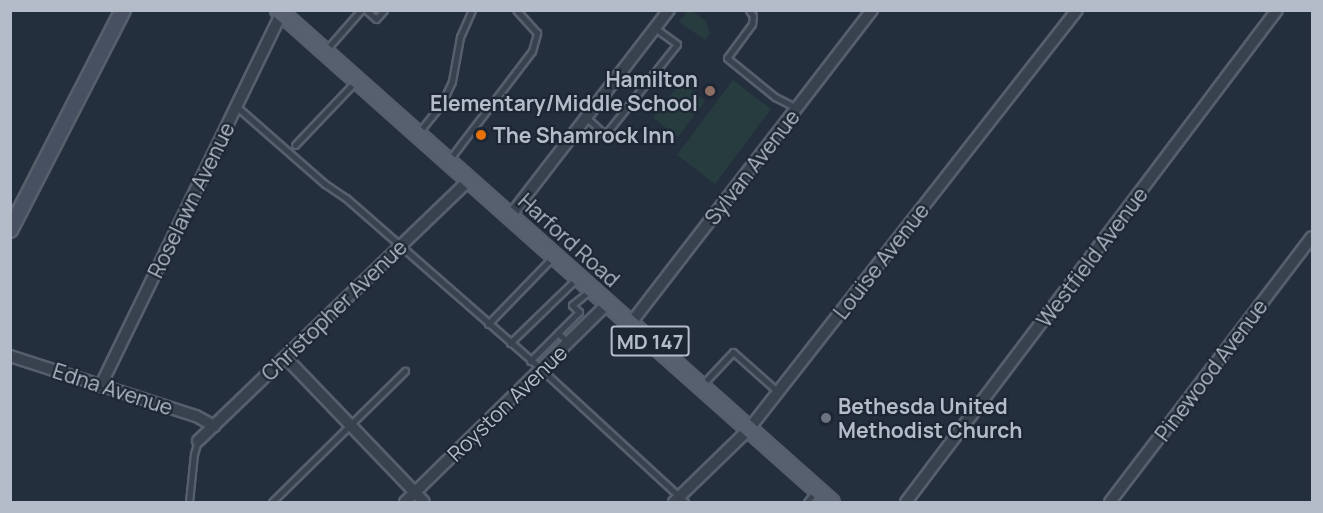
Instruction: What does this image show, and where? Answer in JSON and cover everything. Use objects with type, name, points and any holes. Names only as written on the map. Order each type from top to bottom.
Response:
[{"type":"main road","name":"Harford Road","points":[[280,12],[511,215],[831,502]]},
{"type":"street","points":[[10,230],[123,10]]},
{"type":"street","points":[[511,215],[669,10]]},
{"type":"street","name":"Sylvan Avenue","points":[[631,323],[872,10]]},
{"type":"street","name":"Louise Avenue","points":[[679,501],[749,429],[1077,10]]},
{"type":"street","name":"Westfield Avenue","points":[[906,502],[1277,10]]},
{"type":"street","name":"Roselawn Avenue","points":[[100,387],[237,107],[280,12]]},
{"type":"street","name":"Christopher Avenue","points":[[198,441],[470,179]]},
{"type":"street","name":"Pinewood Avenue","points":[[1110,502],[1312,237]]},
{"type":"street","name":"Royston Avenue","points":[[405,502],[608,303]]},
{"type":"street","name":"Edna Avenue","points":[[10,356],[100,387],[196,416],[214,426]]},
{"type":"street","points":[[286,358],[424,502]]},
{"type":"lane","points":[[325,51],[361,10]]},
{"type":"lane","points":[[366,10],[376,19],[384,10]]},
{"type":"lane","points":[[418,133],[441,105],[452,81],[460,37],[472,10]]},
{"type":"lane","points":[[449,160],[532,51],[537,33],[516,10]]},
{"type":"lane","points":[[749,10],[753,16],[752,24],[727,58],[775,97],[797,108]]},
{"type":"lane","points":[[586,117],[605,135],[676,44],[656,28]]},
{"type":"lane","points":[[295,145],[357,80]]},
{"type":"lane","points":[[237,107],[541,369],[679,501]]},
{"type":"lane","points":[[488,324],[555,255]]},
{"type":"lane","points":[[510,344],[579,276]]},
{"type":"lane","points":[[530,361],[579,312],[572,305],[592,288]]},
{"type":"lane","points":[[558,333],[568,343]]},
{"type":"lane","points":[[701,386],[733,352],[778,392]]},
{"type":"lane","points":[[272,502],[405,371]]},
{"type":"lane","points":[[189,502],[194,454],[198,441]]},
{"type":"lane","points":[[807,502],[817,490]]},
{"type":"green space","points":[[688,10],[706,21],[710,34],[705,40],[679,22]]},
{"type":"green space","points":[[733,80],[771,109],[715,184],[677,155]]},
{"type":"green space","points":[[681,82],[705,101],[678,137],[653,118]]},
{"type":"place","name":"Hamilton Elementary/Middle School","points":[[710,91]]},
{"type":"place","name":"The Shamrock Inn","points":[[481,135]]},
{"type":"place","name":"Bethesda United Methodist Church","points":[[826,418]]}]
